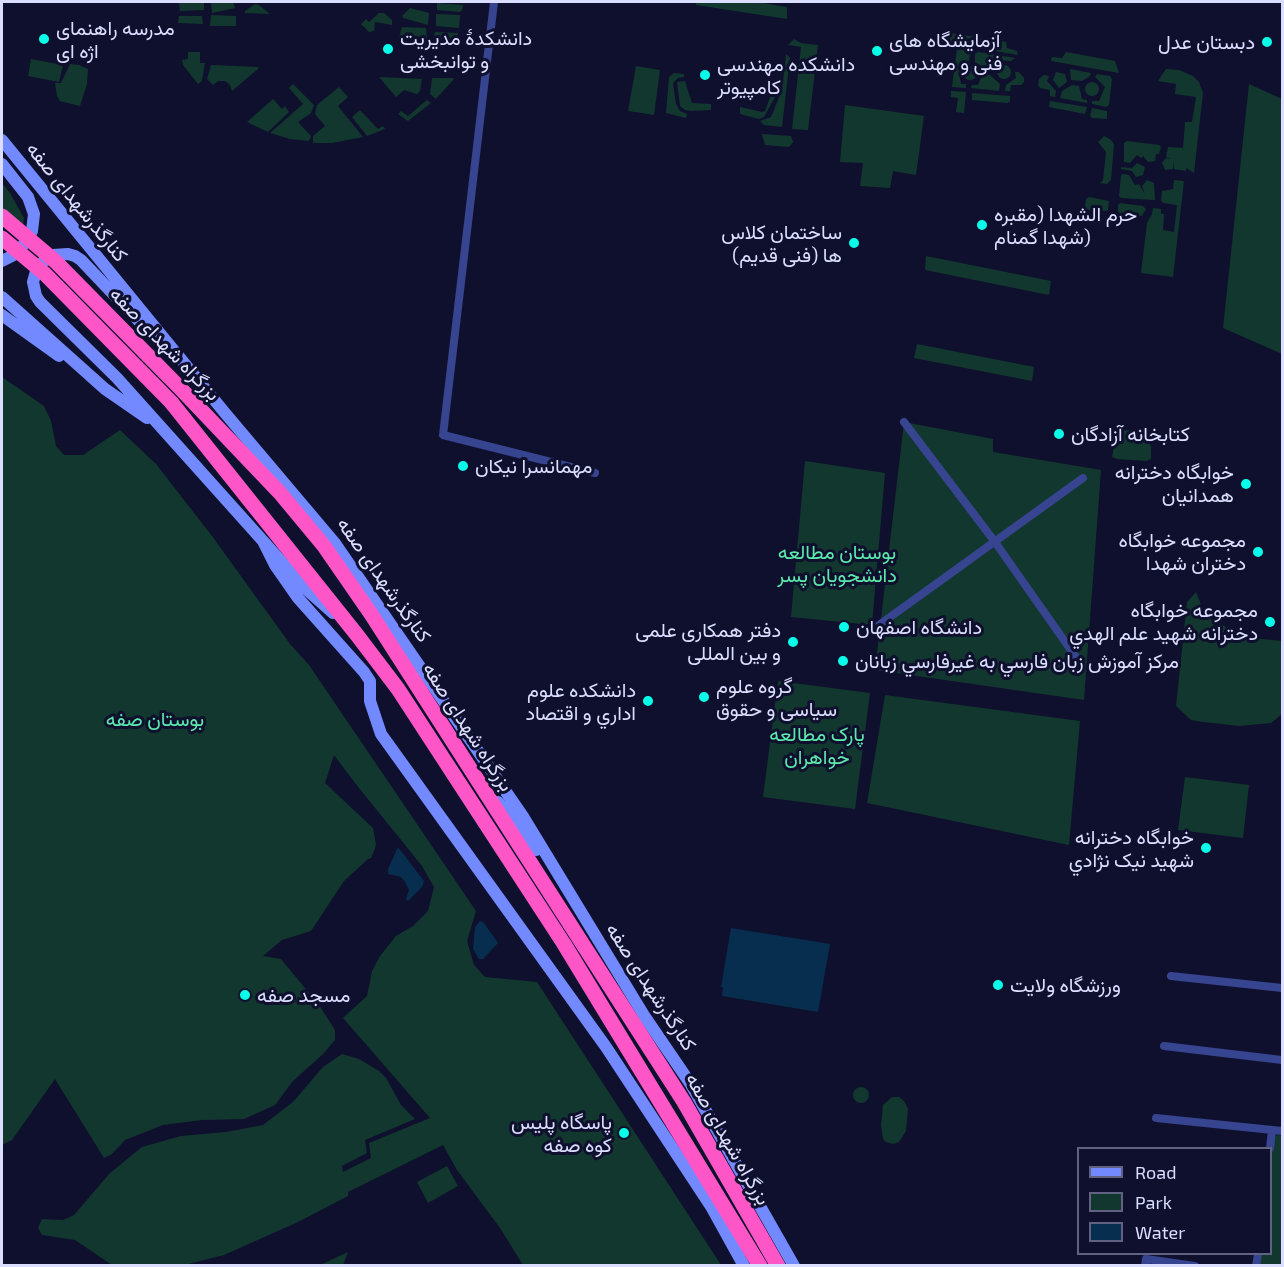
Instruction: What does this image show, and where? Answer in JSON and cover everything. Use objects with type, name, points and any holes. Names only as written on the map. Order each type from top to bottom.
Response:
[{"type":"highway","name":"بزرگراه شهدای صفه","points":[[2,216],[56,262],[188,396],[280,493],[324,546],[684,1102],[778,1266]]},
{"type":"highway","name":"بزرگراه شهدای صفه","points":[[2,238],[45,273],[171,402],[357,634],[398,689],[564,944],[760,1266]]},
{"type":"main road","name":"کنارگذرشهدای صفه","points":[[2,140],[225,413],[334,542],[524,818],[645,1017],[690,1083],[794,1266]]},
{"type":"main road","points":[[2,164],[28,197],[34,214],[32,231],[26,243],[14,255],[2,261]]},
{"type":"main road","points":[[225,413],[81,260],[75,256],[61,254],[47,258],[37,268],[34,275],[34,289],[40,302],[117,378],[306,589],[357,634]]},
{"type":"main road","points":[[2,297],[105,389]]},
{"type":"main road","points":[[2,315],[162,429]]},
{"type":"main road","points":[[263,541],[275,565],[298,598],[364,672],[371,688],[370,701],[381,734],[606,1047],[712,1208],[742,1262]]},
{"type":"main road","points":[[448,736],[566,889]]},
{"type":"main road","points":[[573,900],[612,972],[682,1088],[715,1158]]},
{"type":"main road","points":[[712,1208],[722,1215],[738,1212],[749,1200],[751,1187]]},
{"type":"main road","points":[[742,1262],[743,1242],[753,1233],[764,1231],[777,1236]]},
{"type":"street","points":[[494,2],[443,435],[595,473]]},
{"type":"street","points":[[904,422],[995,542],[1080,663]]},
{"type":"street","points":[[879,625],[1083,478]]},
{"type":"street","points":[[1171,976],[1282,988]]},
{"type":"street","points":[[1164,1046],[1282,1060]]},
{"type":"street","points":[[1156,1118],[1282,1131]]},
{"type":"street","points":[[1270,1147],[1272,1130]]},
{"type":"street","points":[[1146,1266],[1146,1259],[1195,1266]]},
{"type":"green space","points":[[179,2],[204,2],[204,10],[180,11]]},
{"type":"green space","points":[[211,2],[233,2],[235,8],[212,13]]},
{"type":"green space","points":[[696,2],[757,2],[787,7],[787,19],[696,5]]},
{"type":"green space","points":[[437,3],[463,5],[460,12],[437,10]]},
{"type":"green space","points":[[255,4],[259,5],[270,14],[245,13]]},
{"type":"green space","points":[[410,8],[429,13],[428,25],[403,18],[402,16]]},
{"type":"green space","points":[[379,13],[384,13],[392,20],[392,25],[375,22],[374,31],[369,32],[361,24],[366,19],[369,22]]},
{"type":"green space","points":[[436,14],[460,15],[459,28],[436,26]]},
{"type":"green space","points":[[211,15],[236,16],[236,26],[210,26]]},
{"type":"green space","points":[[179,16],[202,16],[203,24],[178,23]]},
{"type":"green space","points":[[402,27],[426,28],[427,38],[399,37]]},
{"type":"green space","points":[[435,32],[458,33],[457,41],[434,39]]},
{"type":"green space","points":[[951,33],[1006,42],[1007,48],[1017,51],[1018,55],[949,43]]},
{"type":"green space","points":[[794,39],[801,43],[818,45],[808,130],[792,129],[801,47],[788,45]]},
{"type":"green space","points":[[957,48],[970,52],[969,61],[958,67],[961,84],[966,84],[966,88],[952,87]]},
{"type":"green space","points":[[188,52],[200,52],[200,63],[205,63],[202,81],[198,84],[183,65],[182,60],[188,59]]},
{"type":"green space","points":[[978,52],[1015,58],[1011,61],[996,60],[992,69],[982,68],[975,62],[975,54]]},
{"type":"green space","points":[[1066,52],[1115,61],[1119,73],[1051,61],[1052,57],[1062,58]]},
{"type":"green space","points":[[786,54],[790,58],[782,127],[764,125],[760,121],[771,117],[782,90]]},
{"type":"green space","points":[[31,59],[63,65],[59,82],[28,76]]},
{"type":"green space","points":[[70,64],[88,69],[87,84],[80,106],[60,101],[57,96],[55,83],[61,83]]},
{"type":"green space","points":[[211,65],[259,68],[232,91],[230,85],[225,81],[218,81],[213,85],[207,79]]},
{"type":"green space","points":[[1004,65],[1009,67],[1011,72],[1009,77],[1004,79],[999,77],[997,72],[999,67]]},
{"type":"green space","points":[[636,66],[660,70],[654,115],[628,111]]},
{"type":"green space","points":[[970,66],[975,68],[977,73],[975,78],[970,80],[965,78],[963,73],[965,68]]},
{"type":"green space","points":[[1070,69],[1091,73],[1082,81],[1071,80]]},
{"type":"green space","points":[[1166,69],[1179,70],[1193,76],[1199,82],[1203,93],[1194,173],[1186,168],[1186,171],[1174,169],[1174,160],[1173,169],[1165,170],[1162,163],[1166,158],[1171,159],[1166,157],[1168,147],[1183,148],[1185,122],[1192,122],[1196,97],[1175,94],[1176,84],[1158,81]]},
{"type":"green space","points":[[1015,72],[1019,72],[1024,82],[1021,85],[1011,85],[1010,91],[1005,91],[1006,85],[1016,78]]},
{"type":"green space","points":[[1056,72],[1065,74],[1067,82],[1059,88],[1053,80]]},
{"type":"green space","points":[[674,73],[684,74],[684,77],[678,78],[673,83],[676,104],[680,111],[687,114],[686,118],[666,113],[669,77]]},
{"type":"green space","points":[[983,74],[990,75],[1000,84],[999,91],[971,88],[972,85],[978,85]]},
{"type":"green space","points":[[1097,74],[1110,76],[1112,79],[1109,105],[1106,107],[1092,104],[1092,101],[1099,101],[1105,87],[1095,77]]},
{"type":"green space","points":[[1044,75],[1049,76],[1047,81],[1056,91],[1055,97],[1050,96],[1050,90],[1040,88],[1038,85],[1039,79]]},
{"type":"green space","points":[[379,77],[422,79],[420,91],[417,94],[404,90],[396,97]]},
{"type":"green space","points":[[432,78],[454,79],[436,99],[430,94]]},
{"type":"green space","points":[[685,81],[692,103],[711,104],[711,110],[691,111],[680,106],[677,82]]},
{"type":"green space","points":[[1092,82],[1097,84],[1099,89],[1097,94],[1092,96],[1087,94],[1085,89],[1087,84]]},
{"type":"green space","points":[[293,84],[314,105],[311,113],[298,122],[311,136],[309,141],[290,139],[270,133],[303,104],[289,88]]},
{"type":"green space","points":[[1249,84],[1282,99],[1282,354],[1223,328]]},
{"type":"green space","points":[[1072,85],[1079,86],[1082,99],[1087,100],[1087,103],[1060,98],[1062,91]]},
{"type":"green space","points":[[339,87],[348,97],[338,106],[363,137],[332,143],[313,143],[313,136],[325,126],[315,114],[317,105]]},
{"type":"green space","points":[[774,87],[779,90],[764,117],[759,119],[740,114],[740,107],[765,111]]},
{"type":"green space","points":[[951,91],[966,92],[964,113],[956,112],[958,98],[951,97]]},
{"type":"green space","points":[[972,93],[1010,96],[1010,101],[1008,103],[972,100]]},
{"type":"green space","points":[[273,99],[282,109],[285,106],[289,112],[268,132],[247,122]]},
{"type":"green space","points":[[427,100],[431,103],[408,121],[398,114],[401,111],[408,116]]},
{"type":"green space","points":[[1050,101],[1087,107],[1085,114],[1049,107]]},
{"type":"green space","points":[[845,105],[924,116],[916,175],[893,171],[890,188],[860,186],[863,163],[840,162]]},
{"type":"green space","points":[[1092,108],[1107,111],[1107,119],[1092,118],[1090,116]]},
{"type":"green space","points":[[360,110],[378,129],[383,126],[385,129],[367,136],[352,117]]},
{"type":"green space","points":[[762,134],[791,136],[793,142],[789,147],[765,145]]},
{"type":"green space","points":[[1104,136],[1114,144],[1111,180],[1107,184],[1100,183],[1103,180],[1106,152],[1098,142]]},
{"type":"green space","points":[[1127,141],[1159,145],[1161,147],[1159,154],[1156,154],[1155,161],[1148,162],[1143,156],[1141,158],[1137,155],[1130,163],[1124,162],[1124,143]]},
{"type":"green space","points":[[1137,163],[1145,167],[1143,175],[1136,177],[1132,171],[1121,169],[1121,167],[1132,168]]},
{"type":"green space","points":[[1123,174],[1129,175],[1135,185],[1139,184],[1145,194],[1142,186],[1147,180],[1154,183],[1155,200],[1121,198],[1119,196]]},
{"type":"green space","points":[[1174,180],[1184,181],[1173,277],[1141,273],[1147,223],[1153,208],[1161,209],[1161,214],[1164,214],[1163,230],[1174,232],[1177,205],[1163,203],[1161,200],[1162,191],[1173,189]]},
{"type":"green space","points":[[2,183],[24,218],[23,227],[2,210]]},
{"type":"green space","points":[[1089,197],[1109,201],[1108,210],[1085,208],[1086,199]]},
{"type":"green space","points":[[1120,203],[1143,206],[1146,209],[1142,216],[1120,213],[1118,205]]},
{"type":"green space","points":[[926,256],[1051,281],[1049,295],[925,270]]},
{"type":"green space","points":[[917,344],[1034,367],[1032,381],[914,358]]},
{"type":"green space","name":"بوستان صفه","points":[[2,377],[44,406],[51,421],[56,446],[64,455],[83,455],[120,430],[156,464],[212,536],[290,644],[309,665],[476,911],[467,941],[474,965],[485,977],[537,982],[721,1265],[523,1265],[500,1228],[457,1170],[443,1145],[348,1192],[348,1196],[298,1222],[224,1255],[180,1266],[112,1265],[75,1240],[42,1235],[38,1228],[42,1219],[63,1220],[74,1215],[110,1173],[142,1147],[181,1136],[226,1132],[263,1125],[293,1102],[323,1067],[342,1054],[359,1059],[379,1071],[386,1078],[401,1105],[415,1119],[365,1140],[367,1153],[342,1166],[343,1172],[371,1158],[369,1143],[430,1118],[343,1018],[367,996],[372,971],[380,956],[396,936],[413,926],[428,911],[434,887],[422,866],[334,755],[325,783],[373,828],[376,845],[374,851],[371,858],[344,881],[311,931],[282,940],[263,956],[281,959],[319,1005],[335,1030],[335,1040],[293,1081],[275,1105],[244,1119],[202,1120],[163,1125],[125,1140],[112,1154],[104,1158],[55,1079],[12,1140],[2,1145]]},
{"type":"green space","points":[[904,422],[993,439],[993,452],[1101,470],[1084,700],[875,670]]},
{"type":"green space","points":[[1117,429],[1132,431],[1148,440],[1151,447],[1151,459],[1146,461],[1112,457]]},
{"type":"green space","name":"بوستان مطالعه دانشجویان پسر","points":[[805,461],[885,473],[872,625],[791,617]]},
{"type":"green space","points":[[1196,592],[1203,610],[1242,637],[1282,641],[1282,714],[1271,723],[1239,726],[1191,720],[1176,706],[1187,602]]},
{"type":"green space","name":"پارک مطالعه خواهران","points":[[778,681],[870,693],[855,809],[763,797]]},
{"type":"green space","points":[[885,695],[1080,721],[1069,845],[867,803]]},
{"type":"green space","points":[[1185,777],[1249,785],[1243,838],[1178,830]]},
{"type":"green space","points":[[861,1087],[869,1095],[861,1103],[853,1095]]},
{"type":"green space","points":[[892,1097],[899,1097],[908,1109],[906,1131],[899,1142],[893,1144],[883,1139],[881,1125],[883,1105]]},
{"type":"green space","points":[[1277,1135],[1282,1136],[1282,1265],[1259,1266],[1260,1255],[1272,1255],[1273,1138]]},
{"type":"green space","points":[[447,1166],[458,1186],[428,1203],[417,1182]]},
{"type":"green space","points":[[348,1252],[343,1265],[320,1265]]},
{"type":"water","points":[[398,847],[424,881],[422,887],[408,901],[406,899],[409,890],[405,882],[401,877],[388,874]]},
{"type":"water","points":[[480,921],[484,923],[498,943],[483,959],[479,959],[473,949],[475,927]]},
{"type":"water","points":[[731,928],[830,944],[818,1012],[722,996],[723,987],[721,987]]},
{"type":"place","name":"مدرسه راهنمای اژه ای","points":[[44,39]]},
{"type":"place","name":"دبستان عدل","points":[[1267,42]]},
{"type":"place","name":"دانشکدهٔ مدیریت و توانبخشی","points":[[388,49]]},
{"type":"place","name":"آزمایشگاه های فنی و مهندسی","points":[[877,51]]},
{"type":"place","name":"دانشکده مهندسی کامپیوتر","points":[[705,75]]},
{"type":"place","name":"حرم الشهدا (مقبره شهدا گمنام)","points":[[982,225]]},
{"type":"place","name":"ساختمان کلاس ها (فنی قدیم)","points":[[854,243]]},
{"type":"place","name":"کتابخانه آزادگان","points":[[1059,434]]},
{"type":"place","name":"مهمانسرا نیکان","points":[[463,466]]},
{"type":"place","name":"خوابگاه دخترانه همدانیان","points":[[1246,484]]},
{"type":"place","name":"مجموعه خوابگاه دختران شهدا","points":[[1258,552]]},
{"type":"place","name":"مجموعه خوابگاه دخترانه شهيد علم الهدي","points":[[1270,622]]},
{"type":"place","name":"دانشگاه اصفهان","points":[[844,627]]},
{"type":"place","name":"دفتر همکاری علمی و بین المللی","points":[[793,642]]},
{"type":"place","name":"مرکز آموزش زبان فارسي به غيرفارسي زبانان","points":[[843,661]]},
{"type":"place","name":"گروه علوم سیاسی و حقوق","points":[[704,697]]},
{"type":"place","name":"دانشکده علوم اداري و اقتصاد","points":[[648,701]]},
{"type":"place","name":"خوابگاه دخترانه شهيد نيک نژادي","points":[[1206,848]]},
{"type":"place","name":"ورزشگاه ولایت","points":[[998,985]]},
{"type":"place","name":"مسجد صفه","points":[[245,995]]},
{"type":"place","name":"پاسگاه پلیس کوه صفه","points":[[624,1133]]}]
